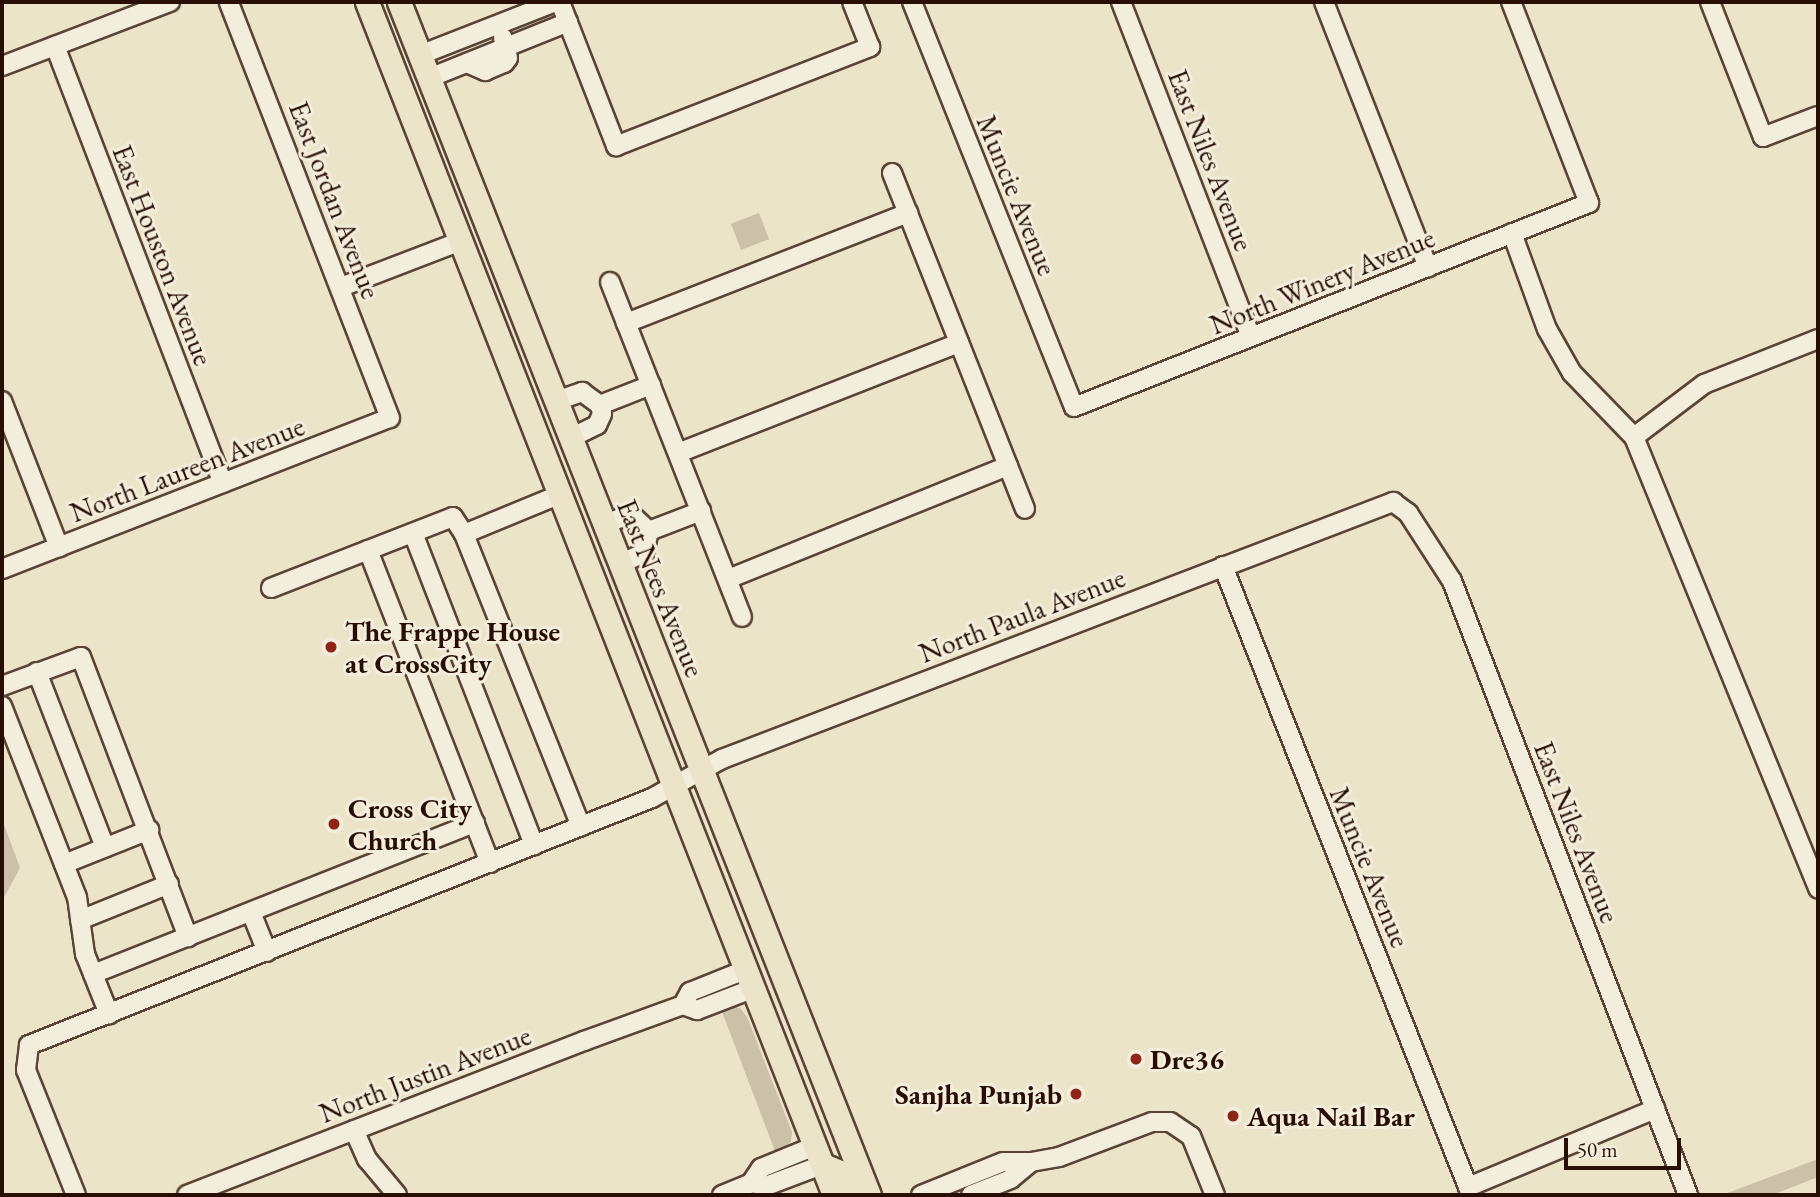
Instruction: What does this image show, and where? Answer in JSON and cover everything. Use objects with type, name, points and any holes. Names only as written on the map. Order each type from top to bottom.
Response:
[{"type":"main road","name":"East Nees Avenue","points":[[367,2],[834,1195]]},
{"type":"main road","name":"East Nees Avenue","points":[[399,2],[869,1195]]},
{"type":"main road","points":[[461,241],[475,246],[484,256],[520,351],[556,401]]},
{"type":"main road","points":[[819,1156],[842,1173],[851,1195]]},
{"type":"street","points":[[2,66],[170,2]]},
{"type":"street","name":"East Jordan Avenue","points":[[229,2],[390,418]]},
{"type":"street","points":[[420,55],[558,2],[616,146],[870,47],[852,2]]},
{"type":"street","name":"Muncie Avenue","points":[[912,2],[1074,407]]},
{"type":"street","name":"East Niles Avenue","points":[[1121,2],[1251,337]]},
{"type":"street","points":[[1324,2],[1428,267]]},
{"type":"street","name":"North Winery Avenue","points":[[1074,407],[1589,203],[1511,2]]},
{"type":"street","points":[[1710,2],[1763,137],[1818,116]]},
{"type":"street","points":[[429,79],[568,22]]},
{"type":"street","points":[[498,25],[507,47]]},
{"type":"street","name":"East Houston Avenue","points":[[55,46],[223,483]]},
{"type":"street","points":[[892,173],[1025,509]]},
{"type":"street","points":[[626,323],[908,213]]},
{"type":"street","points":[[1512,233],[1547,329],[1572,373],[1634,437],[1818,889]]},
{"type":"street","points":[[341,287],[461,241]]},
{"type":"street","points":[[610,282],[743,617]]},
{"type":"street","points":[[1634,437],[1704,384],[1818,339]]},
{"type":"street","points":[[678,453],[959,343]]},
{"type":"street","points":[[600,405],[651,385]]},
{"type":"street","points":[[556,401],[582,392],[600,405]]},
{"type":"street","points":[[2,401],[59,547]]},
{"type":"street","points":[[570,438],[597,425],[600,405]]},
{"type":"street","name":"North Laureen Avenue","points":[[2,569],[390,418]]},
{"type":"street","points":[[727,579],[1008,466]]},
{"type":"street","points":[[464,534],[561,494]]},
{"type":"street","name":"East Niles Avenue","points":[[1393,502],[1408,513],[1452,581],[1688,1195]]},
{"type":"street","name":"North Paula Avenue","points":[[76,1195],[26,1070],[26,1049],[581,826],[674,785],[701,770],[1393,502]]},
{"type":"street","points":[[649,531],[701,511]]},
{"type":"street","points":[[271,588],[453,517],[464,534],[581,826]]},
{"type":"street","points":[[604,525],[623,517],[635,517],[649,531]]},
{"type":"street","points":[[620,564],[644,553],[649,531]]},
{"type":"street","points":[[413,533],[534,845]]},
{"type":"street","points":[[368,550],[490,863]]},
{"type":"street","name":"Muncie Avenue","points":[[1223,566],[1468,1187],[1655,1109]]},
{"type":"street","points":[[2,686],[81,657],[188,937]]},
{"type":"street","points":[[37,672],[105,847]]},
{"type":"street","points":[[2,706],[64,864],[93,974],[109,1014]]},
{"type":"street","points":[[93,974],[475,823]]},
{"type":"street","points":[[64,864],[149,830]]},
{"type":"street","points":[[80,920],[169,884]]},
{"type":"street","points":[[251,912],[267,952]]},
{"type":"street","name":"North Justin Avenue","points":[[187,1195],[683,1005],[690,992],[749,980]]},
{"type":"street","points":[[921,1195],[1003,1162],[1031,1162],[1059,1157],[1152,1122],[1170,1122],[1191,1136],[1215,1195]]},
{"type":"street","points":[[354,1130],[367,1159],[397,1195]]},
{"type":"street","points":[[722,1195],[751,1183],[766,1186],[819,1156]]},
{"type":"street","points":[[971,1195],[1011,1179],[1031,1162]]},
{"type":"shaded area","points":[[759,213],[769,239],[741,250],[731,224]]},
{"type":"shaded area","points":[[2,819],[20,868],[2,901]]},
{"type":"shaded area","points":[[729,1006],[740,1008],[747,1017],[792,1132],[791,1142],[776,1154],[721,1009]]},
{"type":"shaded area","points":[[1818,1159],[1818,1177],[1772,1195],[1722,1195]]},
{"type":"place","name":"The Frappe House at CrossCity","points":[[331,647]]},
{"type":"place","name":"Cross City Church","points":[[334,824]]},
{"type":"place","name":"Dre36","points":[[1136,1059]]},
{"type":"place","name":"Sanjha Punjab","points":[[1076,1094]]},
{"type":"place","name":"Aqua Nail Bar","points":[[1233,1116]]}]
